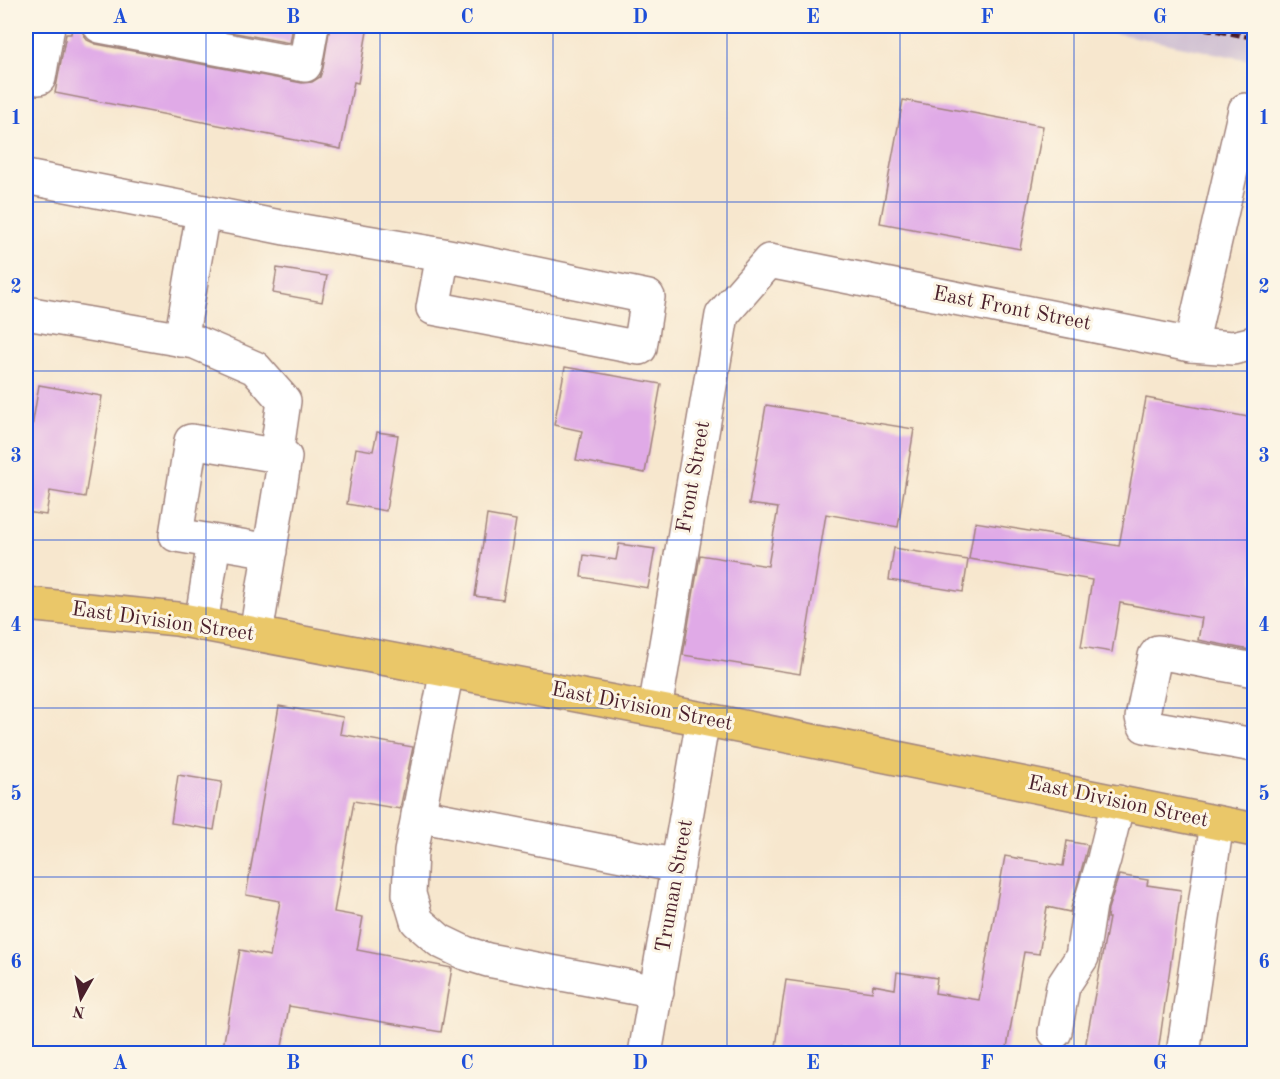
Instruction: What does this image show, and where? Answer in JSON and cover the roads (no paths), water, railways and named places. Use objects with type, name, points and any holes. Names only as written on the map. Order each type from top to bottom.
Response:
[{"type":"main road","name":"East Division Street","points":[[26,604],[177,619],[655,709],[1254,830]]},
{"type":"street","points":[[39,78],[48,26]]},
{"type":"street","points":[[100,26],[304,65],[312,26]]},
{"type":"street","points":[[1191,345],[1245,110],[1254,112]]},
{"type":"street","points":[[26,177],[203,212],[443,255],[648,297],[640,348],[433,308],[443,255]]},
{"type":"street","points":[[181,340],[203,212]]},
{"type":"street","name":"East Front Street","points":[[770,261],[1191,345],[1233,348],[1254,343]]},
{"type":"street","name":"Front Street","points":[[655,709],[722,315],[770,261]]},
{"type":"street","points":[[26,314],[195,342],[255,368],[284,401],[276,456]]},
{"type":"street","points":[[256,634],[270,551],[285,458],[191,441],[176,535],[270,551]]},
{"type":"street","points":[[201,624],[214,542]]},
{"type":"street","points":[[1254,670],[1158,652],[1155,656],[1142,718],[1145,726],[1254,745]]},
{"type":"street","points":[[447,670],[411,852],[409,894],[417,921],[440,941],[465,953],[488,960],[657,992]]},
{"type":"street","name":"Truman Street","points":[[645,1053],[703,719]]},
{"type":"street","points":[[1055,1032],[1063,986],[1082,957],[1090,905],[1118,802]]},
{"type":"street","points":[[418,815],[678,866]]},
{"type":"street","points":[[1183,1053],[1217,823]]},
{"type":"railway","points":[[1191,26],[1254,38]]}]
